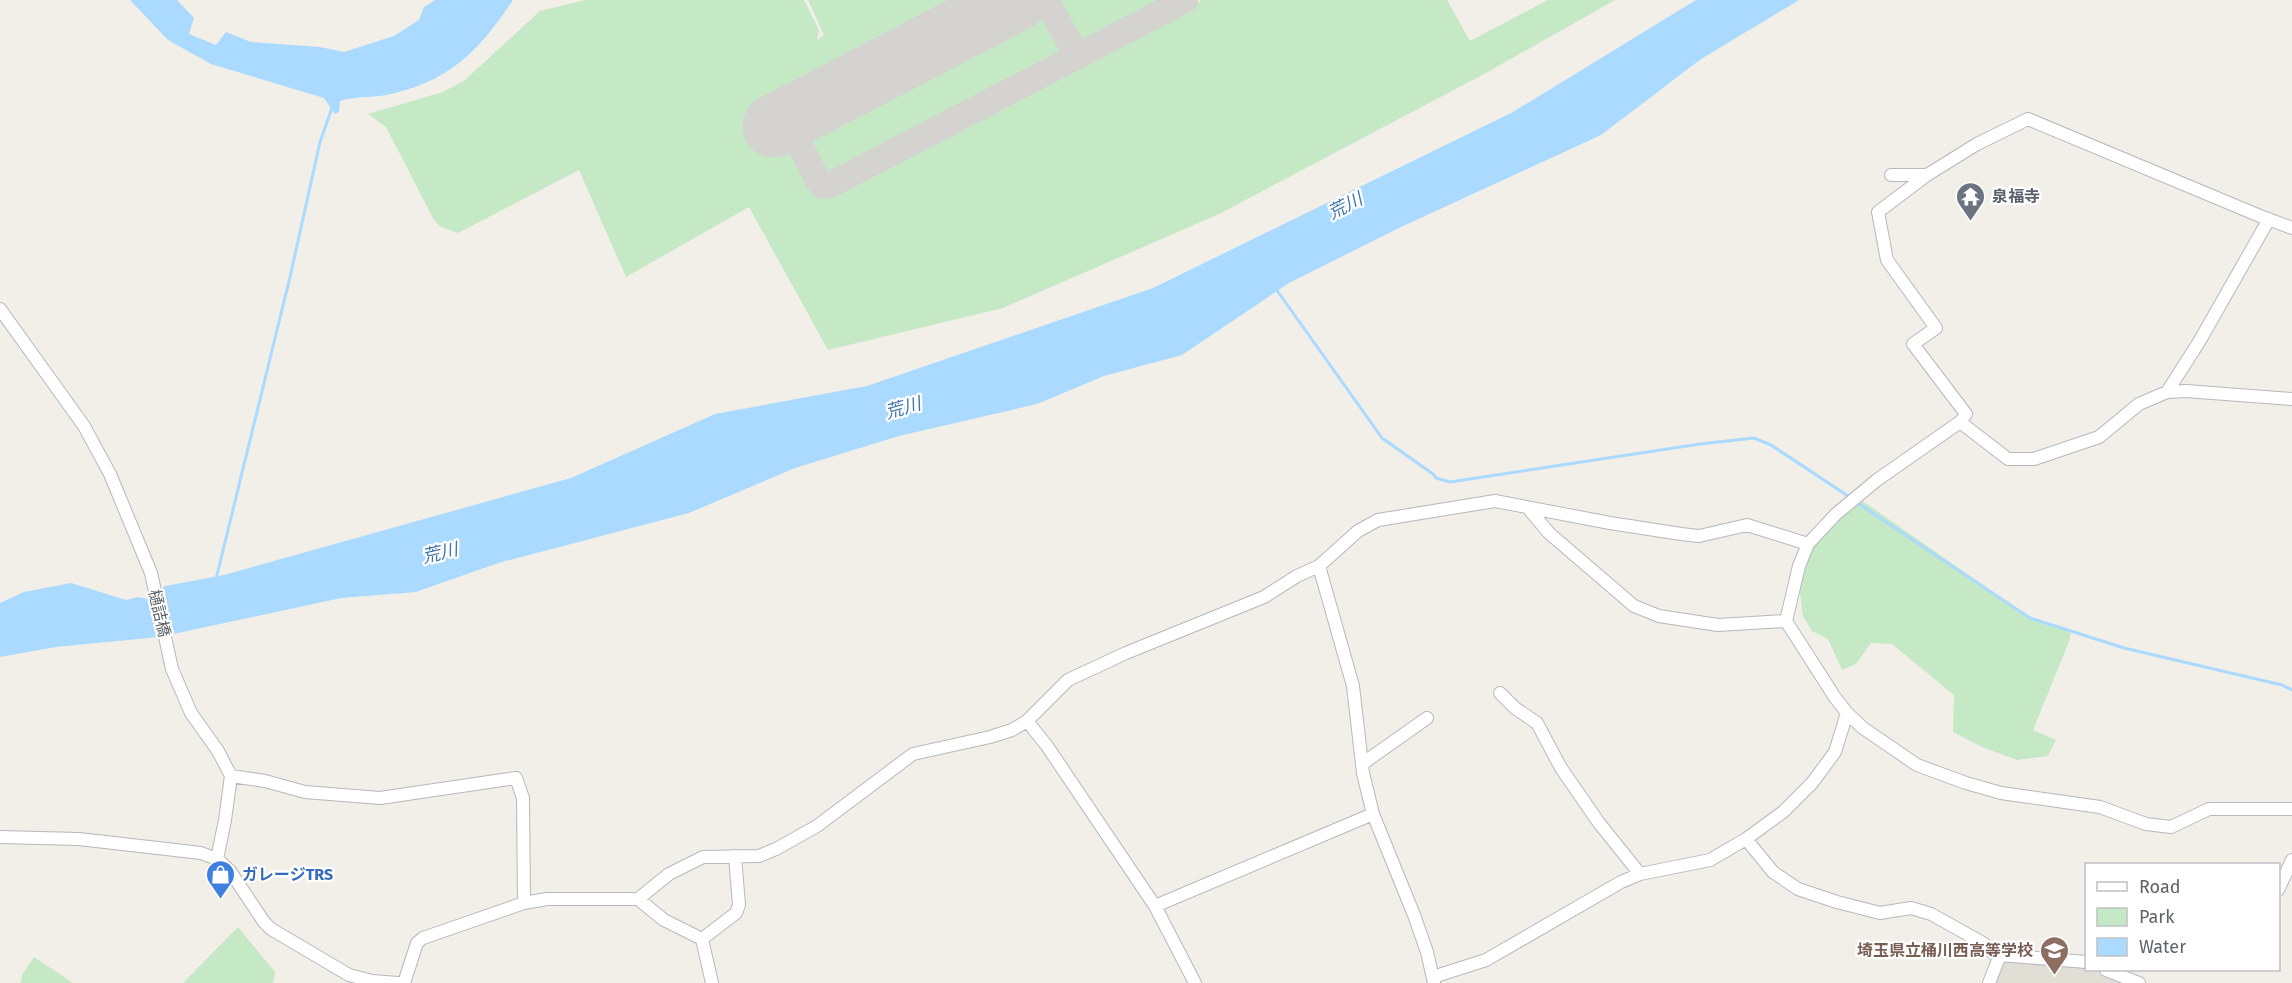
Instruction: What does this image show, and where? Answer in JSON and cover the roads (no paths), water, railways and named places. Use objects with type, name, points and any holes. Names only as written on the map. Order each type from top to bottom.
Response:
[{"type":"street","points":[[2292,228],[2028,119],[1977,144],[1927,175],[1878,212],[1887,260],[1936,328],[1913,344],[1966,414],[1960,422],[1877,480],[1836,514],[1808,544],[1799,566],[1786,621],[1847,713],[1863,728],[1917,765],[2001,793],[2100,807],[2146,824],[2171,827],[2209,809],[2292,809]]},
{"type":"street","points":[[1891,176],[1927,175]]},
{"type":"street","points":[[2167,393],[2199,342],[2269,219]]},
{"type":"street","name":"樋詰橋","points":[[0,309],[84,426],[110,474],[151,573],[172,669],[191,713],[219,751],[231,776]]},
{"type":"street","points":[[1960,422],[2008,459],[2034,459],[2099,437],[2139,404],[2167,393],[2186,391],[2292,399]]},
{"type":"street","points":[[404,983],[417,943],[423,938],[524,903],[547,899],[638,899],[669,874],[703,857],[759,856],[817,826],[913,754],[1012,730],[1027,721],[1068,680],[1126,653],[1264,597],[1297,576],[1319,566],[1358,531],[1378,520],[1496,501],[1610,523],[1699,536],[1747,525],[1808,544]]},
{"type":"street","points":[[1527,507],[1549,533],[1634,606],[1659,616],[1718,625],[1786,621]]},
{"type":"street","points":[[1319,566],[1353,686],[1362,764],[1373,814],[1414,915],[1433,980],[1486,960],[1621,882],[1640,874],[1710,860],[1746,839],[1783,812],[1812,783],[1835,752],[1847,713]]},
{"type":"street","points":[[1500,693],[1515,708],[1537,723],[1561,768],[1599,823],[1640,874]]},
{"type":"street","points":[[1362,764],[1427,718]]},
{"type":"street","points":[[1027,721],[1047,746],[1155,906],[1195,983]]},
{"type":"street","points":[[217,859],[231,776],[265,781],[305,792],[380,798],[516,778],[523,798],[524,903]]},
{"type":"street","points":[[1155,906],[1373,814]]},
{"type":"street","points":[[0,837],[79,839],[201,853],[217,859],[230,871],[271,929],[349,975],[372,981],[398,983]]},
{"type":"street","points":[[1746,839],[1773,872],[1798,889],[1881,913],[1911,908],[1931,914],[1983,943],[1993,953],[2000,955],[2085,962]]},
{"type":"street","points":[[702,939],[736,913],[739,905],[735,856]]},
{"type":"street","points":[[2280,886],[2292,860]]},
{"type":"street","points":[[638,899],[664,920],[702,939]]},
{"type":"street","points":[[702,939],[712,983]]},
{"type":"street","points":[[1989,983],[2000,955]]},
{"type":"street","points":[[2111,971],[2139,983]]},
{"type":"water","points":[[130,0],[177,0],[194,18],[189,34],[216,45],[226,32],[251,42],[320,47],[344,52],[394,36],[419,20],[424,7],[435,0],[513,0],[474,49],[445,73],[428,82],[386,95],[340,101],[339,112],[335,114],[324,98],[211,64],[168,40]]},
{"type":"water","name":"荒川","points":[[1696,0],[1799,0],[1701,59],[1601,135],[1401,227],[1289,283],[1182,355],[1104,376],[1037,404],[899,436],[795,468],[689,513],[498,563],[416,592],[341,598],[159,637],[56,647],[0,657],[0,603],[24,592],[71,583],[126,600],[138,597],[148,599],[165,586],[224,575],[571,478],[715,414],[867,386],[1153,288],[1513,112]]},
{"type":"waterway","points":[[216,579],[290,277],[320,142],[332,108]]},
{"type":"waterway","points":[[1276,289],[1382,438],[1436,478],[1450,482],[1754,438],[1771,445],[1851,498]]},
{"type":"waterway","points":[[1856,502],[2030,618],[2124,648],[2282,685],[2292,690]]},
{"type":"place","name":"泉福寺","points":[[1971,222]]},
{"type":"place","name":"ガレージTRS","points":[[221,900]]},
{"type":"place","name":"埼玉県立桶川西高等学校","points":[[2054,976]]}]
